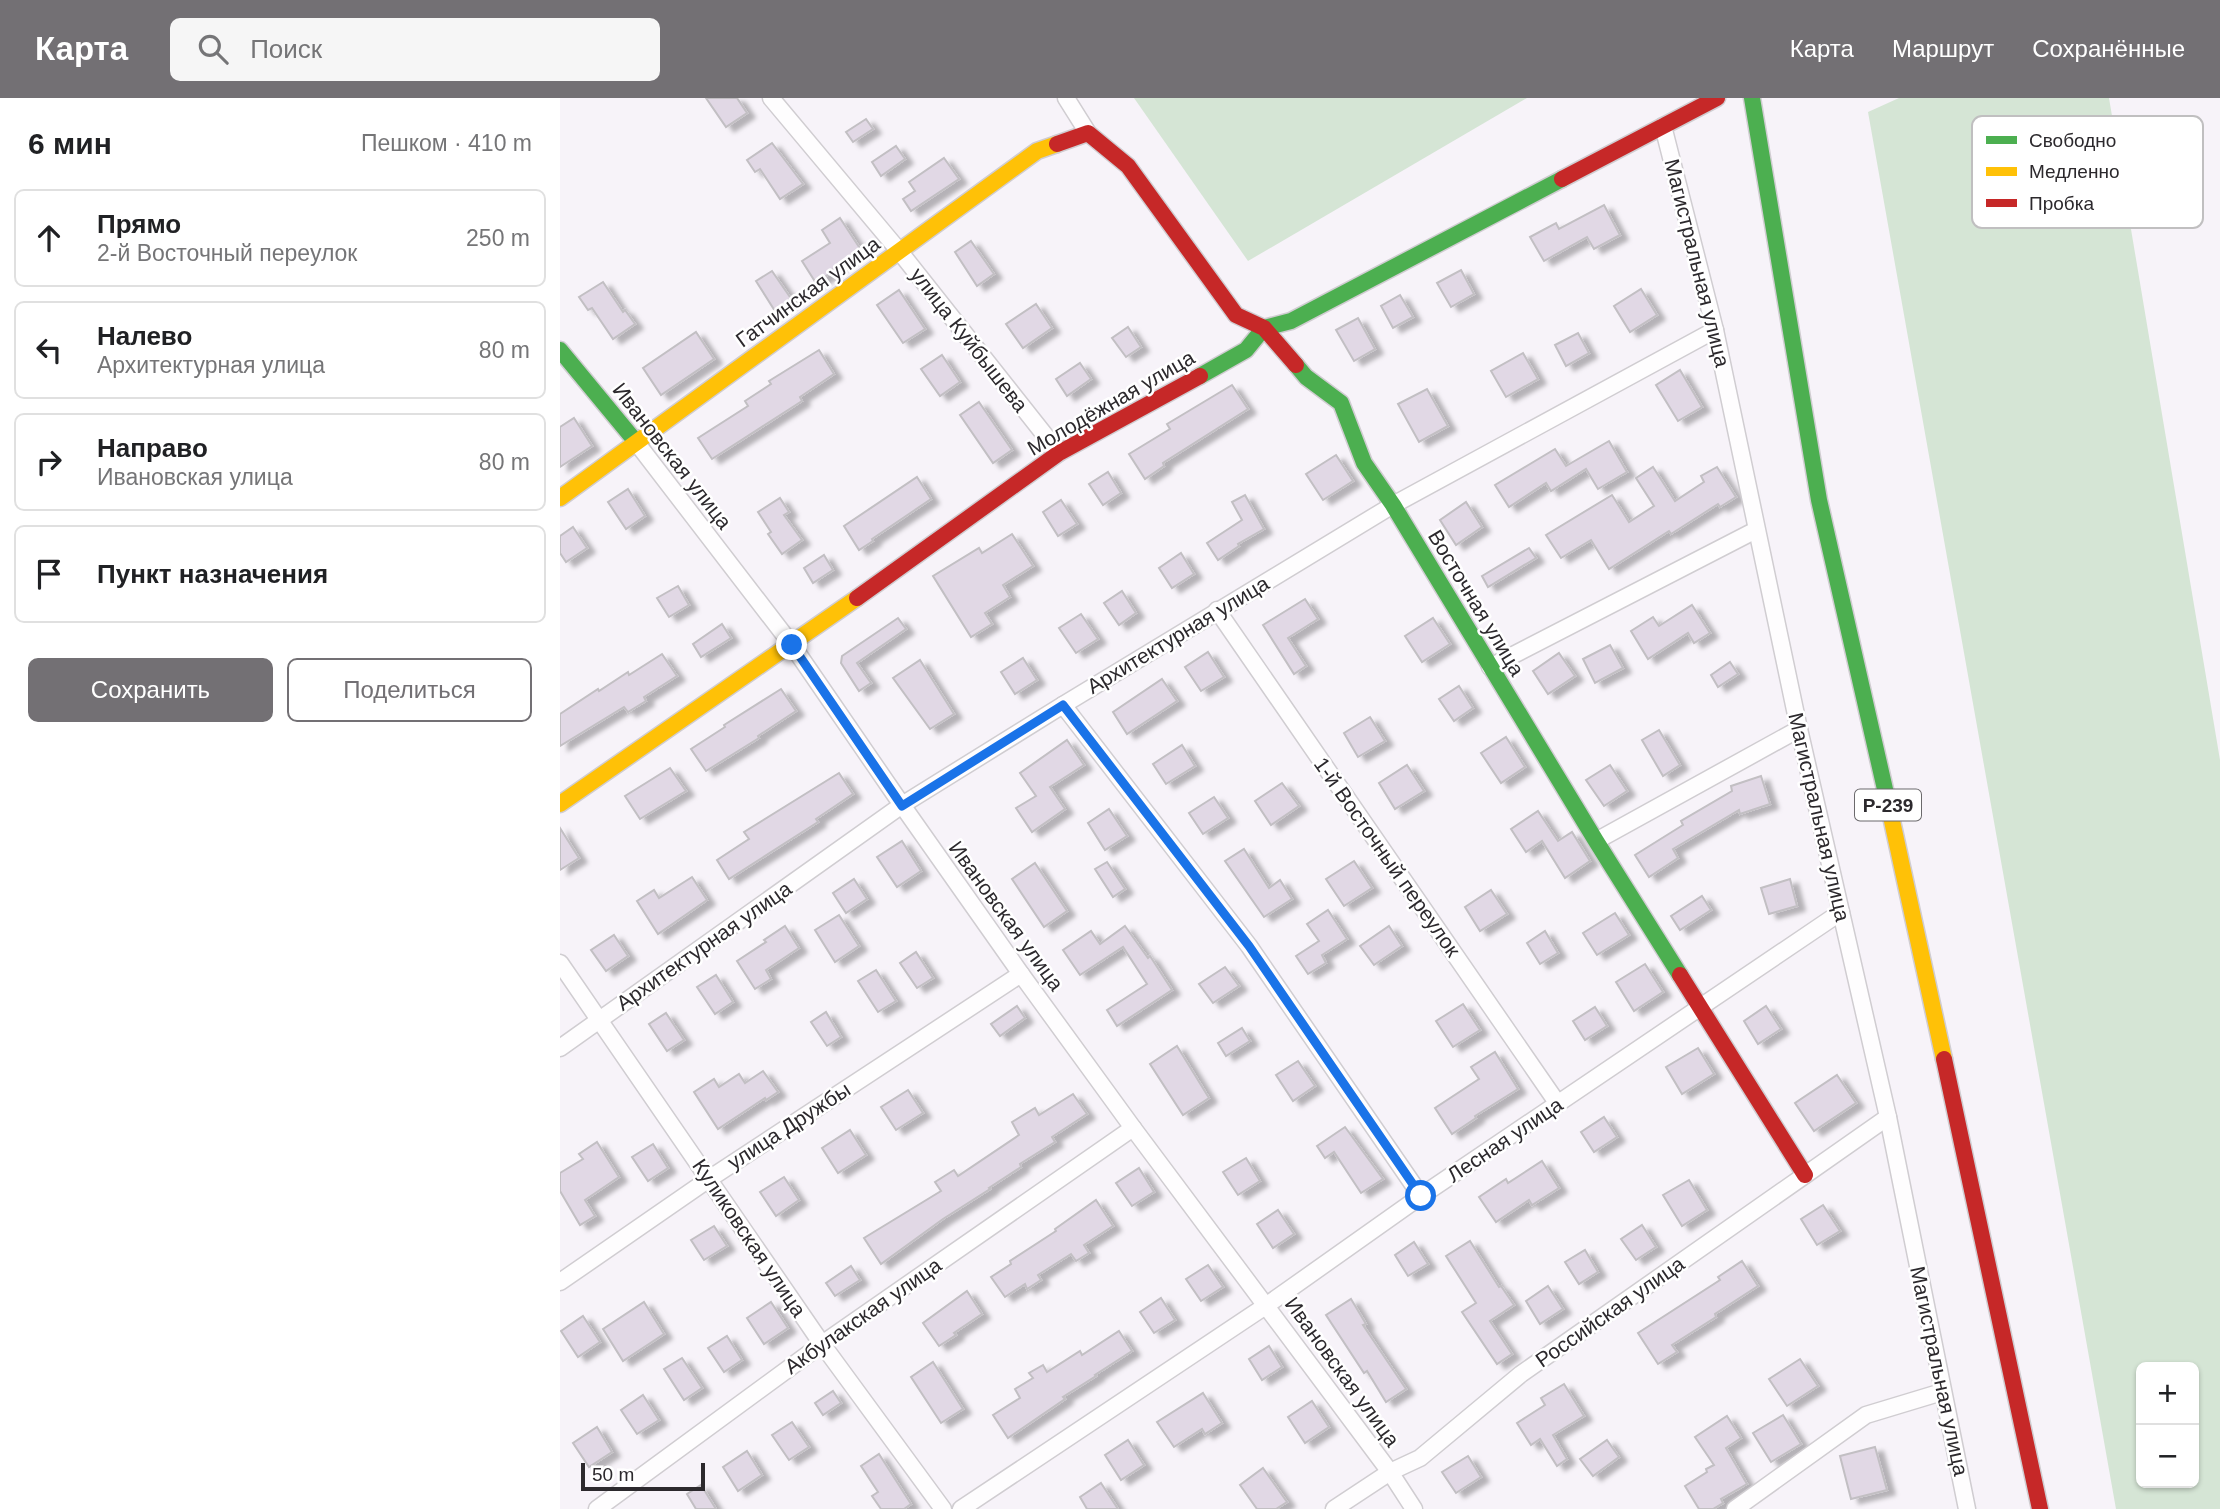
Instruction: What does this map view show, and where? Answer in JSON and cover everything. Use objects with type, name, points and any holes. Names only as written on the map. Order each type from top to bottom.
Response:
[{"type":"main road","points":[[1264,328],[1291,321],[1717,98]]},
{"type":"main road","name":"Р-239","points":[[1752,98],[1819,500],[1913,913],[2040,1509]]},
{"type":"main road","name":"Гатчинская улица","points":[[560,498],[1037,151],[1088,133]]},
{"type":"main road","name":"Восточная улица","points":[[1088,133],[1128,166],[1236,315],[1264,328],[1306,377],[1341,403],[1364,463],[1393,505],[1596,841],[1805,1175]]},
{"type":"main road","name":"Молодёжная улица","points":[[560,804],[792,645],[1059,453],[1246,351],[1264,328]]},
{"type":"main road","name":"Ивановская улица","points":[[560,350],[636,442]]},
{"type":"street","name":"улица Куйбышева","points":[[771,98],[900,253],[1059,453]]},
{"type":"street","name":"Восточная улица","points":[[1066,98],[1088,133]]},
{"type":"street","name":"Магистральная улица","points":[[1663,126],[1714,330],[1799,730],[1888,1117],[1967,1509]]},
{"type":"street","name":"Архитектурная улица","points":[[560,1048],[902,806],[1063,705],[1393,505],[1714,330]]},
{"type":"street","name":"Ивановская улица","points":[[636,442],[792,645],[1021,974],[1390,1472],[1414,1509]]},
{"type":"street","points":[[1490,667],[1756,530]]},
{"type":"street","name":"1-й Восточный переулок","points":[[1217,610],[1558,1104]]},
{"type":"street","points":[[1063,705],[1249,946],[1421,1196]]},
{"type":"street","points":[[1596,841],[1799,730]]},
{"type":"street","name":"Лесная улица","points":[[961,1509],[1267,1305],[1421,1196],[1841,912]]},
{"type":"street","name":"Куликовская улица","points":[[560,962],[821,1344],[943,1509]]},
{"type":"street","name":"улица Дружбы","points":[[560,1282],[709,1179],[1021,974]]},
{"type":"street","name":"Российская улица","points":[[1334,1509],[1390,1472],[1420,1458],[1521,1374],[1888,1117]]},
{"type":"street","name":"Акбулакская улица","points":[[597,1509],[821,1344],[1133,1128]]},
{"type":"street","points":[[1735,1509],[1866,1415],[1942,1392]]},
{"type":"green space","points":[[1134,98],[1527,98],[1248,261]]},
{"type":"green space","points":[[1899,98],[2109,98],[2112,116],[1972,116],[1972,228],[2131,228],[2220,760],[2220,1509],[2116,1509],[1868,112]]},
{"type":"building","points":[[706,98],[737,98],[747,113],[726,127]]},
{"type":"building","points":[[866,119],[873,129],[853,142],[846,132]]},
{"type":"building","points":[[772,143],[803,184],[780,199],[760,169],[755,172],[747,160]]},
{"type":"building","points":[[896,146],[905,159],[881,176],[872,162]]},
{"type":"building","points":[[944,158],[959,179],[911,211],[903,199],[915,191],[909,182]]},
{"type":"building","points":[[1604,205],[1620,235],[1594,249],[1587,237],[1544,261],[1530,237],[1556,223],[1559,229]]},
{"type":"building","points":[[840,218],[861,250],[816,283],[802,261],[830,243],[822,230]]},
{"type":"building","points":[[971,241],[994,274],[977,286],[955,252]]},
{"type":"building","points":[[1461,270],[1474,294],[1451,307],[1437,283]]},
{"type":"building","points":[[772,271],[792,300],[775,311],[756,281]]},
{"type":"building","points":[[603,282],[623,312],[625,310],[635,324],[613,339],[592,308],[588,310],[579,297]]},
{"type":"building","points":[[1641,289],[1657,315],[1630,332],[1614,306]]},
{"type":"building","points":[[899,290],[925,329],[903,343],[877,305]]},
{"type":"building","points":[[1400,295],[1413,317],[1393,328],[1381,306]]},
{"type":"building","points":[[1036,304],[1052,328],[1023,348],[1006,324]]},
{"type":"building","points":[[1358,318],[1375,349],[1354,361],[1336,330]]},
{"type":"building","points":[[1128,327],[1141,347],[1126,357],[1112,338]]},
{"type":"building","points":[[696,332],[714,359],[661,395],[643,368]]},
{"type":"building","points":[[1578,333],[1589,353],[1566,366],[1555,345]]},
{"type":"building","points":[[819,350],[834,374],[800,397],[802,401],[712,459],[698,438],[748,406],[745,401],[771,384],[769,381]]},
{"type":"building","points":[[1523,353],[1538,379],[1506,397],[1491,371]]},
{"type":"building","points":[[942,355],[960,382],[940,396],[921,369]]},
{"type":"building","points":[[1080,363],[1091,379],[1067,396],[1056,379]]},
{"type":"building","points":[[1680,370],[1702,407],[1678,421],[1656,385]]},
{"type":"building","points":[[1232,385],[1248,409],[1163,463],[1164,466],[1145,479],[1129,454],[1170,429],[1167,424]]},
{"type":"building","points":[[1427,389],[1448,426],[1419,442],[1398,404]]},
{"type":"building","points":[[979,402],[1012,450],[993,463],[960,415]]},
{"type":"building","points":[[574,418],[592,446],[560,467],[560,427]]},
{"type":"building","points":[[1609,441],[1627,472],[1598,489],[1586,469],[1551,491],[1546,483],[1509,507],[1495,485],[1555,449],[1566,466]]},
{"type":"building","points":[[1336,455],[1353,481],[1323,500],[1306,474]]},
{"type":"building","points":[[1653,467],[1675,501],[1704,482],[1701,476],[1717,467],[1736,497],[1720,507],[1718,504],[1671,534],[1669,531],[1609,569],[1591,540],[1561,558],[1546,535],[1612,495],[1629,522],[1654,506],[1636,478]]},
{"type":"building","points":[[1108,472],[1121,493],[1103,505],[1089,484]]},
{"type":"building","points":[[917,477],[931,499],[859,550],[844,526]]},
{"type":"building","points":[[628,489],[645,516],[626,529],[608,502]]},
{"type":"building","points":[[1245,495],[1264,529],[1218,560],[1207,543],[1242,520],[1232,502]]},
{"type":"building","points":[[780,498],[789,512],[784,515],[802,540],[782,554],[768,534],[771,532],[758,512]]},
{"type":"building","points":[[1061,500],[1077,524],[1058,536],[1043,512]]},
{"type":"building","points":[[1466,502],[1482,527],[1456,545],[1440,520]]},
{"type":"building","points":[[573,527],[587,548],[566,562],[560,553],[560,536]]},
{"type":"building","points":[[1012,534],[1033,566],[1003,585],[1010,597],[985,613],[992,624],[971,637],[933,576],[979,548],[982,553]]},
{"type":"building","points":[[1529,548],[1536,558],[1488,587],[1482,576]]},
{"type":"building","points":[[1181,553],[1194,574],[1172,588],[1159,568]]},
{"type":"building","points":[[824,555],[833,570],[813,583],[804,568]]},
{"type":"building","points":[[678,586],[689,605],[669,617],[657,598]]},
{"type":"building","points":[[1122,591],[1136,613],[1119,625],[1104,603]]},
{"type":"building","points":[[1305,599],[1318,619],[1288,638],[1306,666],[1294,674],[1263,625]]},
{"type":"building","points":[[1692,605],[1710,633],[1694,643],[1688,633],[1648,659],[1631,631],[1653,617],[1659,626]]},
{"type":"building","points":[[1081,614],[1098,639],[1076,653],[1059,628]]},
{"type":"building","points":[[898,618],[906,629],[857,663],[871,683],[859,691],[841,663],[842,656]]},
{"type":"building","points":[[1433,618],[1450,644],[1422,662],[1405,636]]},
{"type":"building","points":[[722,624],[731,638],[701,657],[693,644]]},
{"type":"building","points":[[1610,645],[1623,668],[1595,683],[1583,659]]},
{"type":"building","points":[[1208,652],[1224,677],[1201,691],[1185,667]]},
{"type":"building","points":[[1559,653],[1575,676],[1548,694],[1533,671]]},
{"type":"building","points":[[662,654],[677,676],[644,697],[646,701],[628,712],[624,707],[560,746],[560,714],[598,689],[599,691],[628,672],[629,675]]},
{"type":"building","points":[[1023,658],[1037,680],[1015,694],[1001,672]]},
{"type":"building","points":[[920,660],[954,714],[930,729],[893,678]]},
{"type":"building","points":[[1730,662],[1738,674],[1718,687],[1711,675]]},
{"type":"building","points":[[1162,679],[1177,701],[1127,734],[1113,712]]},
{"type":"building","points":[[1459,686],[1473,708],[1454,721],[1439,699]]},
{"type":"building","points":[[781,689],[796,711],[706,771],[691,749]]},
{"type":"building","points":[[1370,717],[1385,741],[1358,757],[1344,733]]},
{"type":"building","points":[[1659,730],[1680,765],[1663,776],[1642,740]]},
{"type":"building","points":[[1506,737],[1525,767],[1501,783],[1481,753]]},
{"type":"building","points":[[1067,740],[1084,765],[1050,787],[1065,809],[1032,832],[1016,808],[1036,796],[1020,773]]},
{"type":"building","points":[[1182,745],[1195,766],[1166,784],[1153,764]]},
{"type":"building","points":[[1407,765],[1424,791],[1395,809],[1379,783]]},
{"type":"building","points":[[1610,765],[1627,791],[1604,806],[1586,780]]},
{"type":"building","points":[[670,768],[686,791],[640,819],[625,796]]},
{"type":"building","points":[[839,773],[853,794],[816,819],[818,822],[729,879],[717,860],[749,839],[744,832]]},
{"type":"building","points":[[1761,776],[1770,804],[1740,814],[1739,810],[1673,849],[1678,858],[1649,877],[1635,855],[1683,825],[1681,821],[1732,791],[1731,786]]},
{"type":"building","points":[[1282,783],[1299,806],[1271,825],[1255,801]]},
{"type":"building","points":[[1214,797],[1228,818],[1203,834],[1189,813]]},
{"type":"building","points":[[1109,809],[1127,836],[1105,850],[1088,823]]},
{"type":"building","points":[[1538,811],[1558,841],[1572,832],[1590,861],[1565,878],[1542,841],[1526,852],[1511,829]]},
{"type":"building","points":[[560,828],[579,858],[560,870]]},
{"type":"building","points":[[902,841],[921,871],[897,887],[877,857]]},
{"type":"building","points":[[1244,849],[1269,888],[1280,880],[1292,899],[1264,917],[1225,861]]},
{"type":"building","points":[[1354,861],[1372,888],[1344,906],[1326,879]]},
{"type":"building","points":[[1107,862],[1125,889],[1113,897],[1095,869]]},
{"type":"building","points":[[1035,863],[1067,911],[1044,927],[1012,879]]},
{"type":"building","points":[[692,877],[707,900],[658,934],[637,901],[654,890],[659,898]]},
{"type":"building","points":[[854,879],[867,899],[846,913],[833,893]]},
{"type":"building","points":[[1790,879],[1797,906],[1769,914],[1761,888]]},
{"type":"building","points":[[1491,890],[1507,914],[1480,931],[1465,907]]},
{"type":"building","points":[[1702,896],[1711,910],[1680,930],[1671,916]]},
{"type":"building","points":[[1328,910],[1347,939],[1322,955],[1326,963],[1308,974],[1296,956],[1319,941],[1307,924]]},
{"type":"building","points":[[1615,913],[1629,935],[1597,955],[1583,933]]},
{"type":"building","points":[[839,915],[859,946],[835,962],[815,930]]},
{"type":"building","points":[[785,926],[799,948],[766,970],[771,979],[755,989],[737,961]]},
{"type":"building","points":[[1125,926],[1148,958],[1150,956],[1172,990],[1117,1026],[1107,1010],[1147,984],[1123,947],[1080,975],[1063,950],[1091,931],[1100,944]]},
{"type":"building","points":[[1389,926],[1402,946],[1374,965],[1360,946]]},
{"type":"building","points":[[1545,931],[1558,953],[1540,964],[1527,943]]},
{"type":"building","points":[[614,935],[628,956],[606,971],[591,950]]},
{"type":"building","points":[[916,952],[933,978],[917,988],[900,963]]},
{"type":"building","points":[[1645,964],[1663,992],[1634,1011],[1616,982]]},
{"type":"building","points":[[1225,967],[1239,986],[1213,1003],[1199,984]]},
{"type":"building","points":[[876,970],[896,1001],[878,1012],[858,981]]},
{"type":"building","points":[[716,975],[733,1002],[715,1014],[697,987]]},
{"type":"building","points":[[1463,1004],[1480,1030],[1453,1047],[1436,1021]]},
{"type":"building","points":[[1017,1006],[1025,1018],[1000,1036],[991,1024]]},
{"type":"building","points":[[1766,1006],[1781,1029],[1758,1044],[1744,1021]]},
{"type":"building","points":[[1595,1007],[1607,1026],[1585,1040],[1573,1021]]},
{"type":"building","points":[[826,1012],[841,1037],[827,1046],[811,1022]]},
{"type":"building","points":[[666,1013],[684,1040],[667,1051],[649,1024]]},
{"type":"building","points":[[1242,1028],[1250,1041],[1226,1056],[1218,1043]]},
{"type":"building","points":[[1177,1046],[1209,1098],[1183,1115],[1150,1064]]},
{"type":"building","points":[[1698,1048],[1714,1074],[1682,1094],[1666,1067]]},
{"type":"building","points":[[1495,1052],[1518,1089],[1452,1134],[1435,1108],[1479,1079],[1471,1067]]},
{"type":"building","points":[[1298,1061],[1315,1086],[1293,1101],[1276,1075]]},
{"type":"building","points":[[763,1071],[778,1092],[718,1129],[694,1092],[714,1079],[719,1087],[739,1074],[745,1083]]},
{"type":"building","points":[[1837,1075],[1856,1103],[1814,1131],[1795,1103]]},
{"type":"building","points":[[908,1090],[923,1113],[896,1130],[881,1107]]},
{"type":"building","points":[[1073,1094],[1087,1114],[1052,1137],[1055,1142],[1020,1164],[1021,1167],[881,1264],[864,1238],[941,1191],[935,1182],[954,1170],[958,1176],[1019,1135],[1012,1122],[1035,1108],[1039,1115]]},
{"type":"building","points":[[1604,1117],[1617,1137],[1594,1152],[1581,1132]]},
{"type":"building","points":[[1345,1127],[1383,1179],[1361,1193],[1334,1152],[1325,1158],[1317,1146]]},
{"type":"building","points":[[850,1130],[866,1155],[838,1173],[822,1148]]},
{"type":"building","points":[[597,1142],[619,1177],[585,1200],[595,1216],[580,1225],[560,1191],[560,1173],[583,1159],[579,1154]]},
{"type":"building","points":[[653,1144],[668,1168],[648,1181],[632,1157]]},
{"type":"building","points":[[1246,1158],[1260,1181],[1238,1195],[1223,1172]]},
{"type":"building","points":[[1542,1161],[1559,1188],[1532,1205],[1529,1200],[1496,1222],[1479,1197],[1506,1179],[1508,1183]]},
{"type":"building","points":[[1139,1168],[1154,1192],[1132,1206],[1116,1183]]},
{"type":"building","points":[[784,1177],[799,1200],[776,1216],[760,1192]]},
{"type":"building","points":[[1689,1180],[1707,1210],[1682,1226],[1663,1195]]},
{"type":"building","points":[[1096,1200],[1113,1226],[1084,1245],[1089,1253],[1076,1261],[1071,1254],[1038,1275],[1041,1280],[1027,1289],[1025,1284],[1005,1297],[991,1277]]},
{"type":"building","points":[[1823,1205],[1840,1231],[1817,1245],[1801,1219]]},
{"type":"building","points":[[1278,1210],[1294,1234],[1273,1248],[1257,1224]]},
{"type":"building","points":[[1642,1225],[1656,1247],[1636,1260],[1621,1239]]},
{"type":"building","points":[[714,1226],[727,1246],[704,1260],[691,1240]]},
{"type":"building","points":[[1470,1241],[1499,1287],[1501,1286],[1514,1305],[1490,1321],[1512,1354],[1497,1364],[1462,1312],[1476,1303],[1446,1256]]},
{"type":"building","points":[[1414,1242],[1428,1264],[1408,1276],[1395,1255]]},
{"type":"building","points":[[1585,1250],[1598,1272],[1579,1284],[1565,1262]]},
{"type":"building","points":[[1742,1261],[1758,1286],[1672,1345],[1677,1352],[1658,1364],[1638,1333],[1720,1280],[1718,1277]]},
{"type":"building","points":[[1208,1265],[1223,1287],[1201,1301],[1186,1279]]},
{"type":"building","points":[[851,1266],[860,1280],[835,1296],[826,1283]]},
{"type":"building","points":[[1548,1286],[1563,1309],[1540,1324],[1526,1301]]},
{"type":"building","points":[[967,1291],[982,1314],[939,1346],[923,1323]]},
{"type":"building","points":[[1161,1298],[1175,1320],[1154,1333],[1140,1312]]},
{"type":"building","points":[[1351,1299],[1366,1324],[1363,1325],[1406,1389],[1386,1402],[1326,1315]]},
{"type":"building","points":[[644,1302],[664,1334],[623,1361],[603,1329]]},
{"type":"building","points":[[771,1302],[788,1328],[764,1344],[747,1318]]},
{"type":"building","points":[[583,1316],[600,1342],[578,1357],[561,1331]]},
{"type":"building","points":[[1119,1331],[1132,1351],[1008,1438],[993,1415],[1020,1398],[1015,1389],[1033,1378],[1029,1373],[1043,1365],[1047,1372],[1080,1351],[1082,1355]]},
{"type":"building","points":[[727,1336],[742,1360],[724,1372],[708,1348]]},
{"type":"building","points":[[1269,1346],[1282,1367],[1262,1380],[1249,1359]]},
{"type":"building","points":[[682,1358],[702,1388],[684,1400],[664,1369]]},
{"type":"building","points":[[1800,1359],[1818,1386],[1787,1406],[1769,1379]]},
{"type":"building","points":[[933,1362],[963,1409],[941,1423],[911,1377]]},
{"type":"building","points":[[1564,1384],[1584,1416],[1553,1435],[1567,1459],[1557,1466],[1540,1439],[1531,1445],[1517,1423],[1545,1405],[1541,1398]]},
{"type":"building","points":[[833,1391],[841,1403],[823,1415],[815,1403]]},
{"type":"building","points":[[1203,1393],[1222,1423],[1205,1434],[1202,1429],[1174,1447],[1157,1422]]},
{"type":"building","points":[[643,1395],[659,1420],[637,1434],[621,1410]]},
{"type":"building","points":[[1312,1401],[1329,1427],[1305,1443],[1288,1417]]},
{"type":"building","points":[[1783,1415],[1801,1444],[1771,1462],[1753,1433]]},
{"type":"building","points":[[1727,1416],[1741,1438],[1726,1448],[1747,1484],[1721,1499],[1723,1503],[1713,1509],[1699,1509],[1685,1486],[1714,1465],[1695,1437]]},
{"type":"building","points":[[792,1422],[809,1447],[789,1460],[772,1435]]},
{"type":"building","points":[[597,1427],[612,1452],[589,1467],[573,1443]]},
{"type":"building","points":[[1128,1440],[1144,1465],[1121,1480],[1105,1455]]},
{"type":"building","points":[[1607,1440],[1619,1457],[1593,1476],[1580,1459]]},
{"type":"building","points":[[1875,1447],[1887,1490],[1851,1499],[1840,1456]]},
{"type":"building","points":[[747,1451],[762,1475],[738,1491],[723,1467]]},
{"type":"building","points":[[879,1454],[911,1504],[904,1509],[881,1509],[872,1496],[878,1492],[861,1466]]},
{"type":"building","points":[[1468,1456],[1481,1477],[1456,1493],[1442,1472]]},
{"type":"building","points":[[1263,1468],[1287,1502],[1276,1509],[1257,1509],[1240,1485]]},
{"type":"building","points":[[1101,1483],[1118,1509],[1087,1509],[1080,1497]]},
{"type":"building","points":[[701,1485],[716,1509],[696,1509],[687,1494]]},
{"type":"traffic: fast","points":[[1752,98],[1819,500],[1887,798]]},
{"type":"traffic: fast","points":[[1200,376],[1246,350],[1264,328],[1291,321],[1562,179]]},
{"type":"traffic: fast","points":[[560,350],[636,442]]},
{"type":"traffic: fast","points":[[1296,365],[1306,377],[1341,403],[1364,463],[1393,505],[1680,975]]},
{"type":"traffic: slow","points":[[560,498],[1037,151],[1057,144]]},
{"type":"traffic: slow","points":[[560,804],[857,598]]},
{"type":"traffic: slow","points":[[1887,798],[1944,1059]]},
{"type":"traffic: jam","points":[[1562,179],[1717,98]]},
{"type":"traffic: jam","points":[[1057,144],[1088,133],[1128,166],[1236,315],[1264,328],[1296,365]]},
{"type":"traffic: jam","points":[[857,598],[1059,453],[1200,376]]},
{"type":"traffic: jam","points":[[1680,975],[1805,1175]]},
{"type":"traffic: jam","points":[[1944,1059],[2040,1509]]},
{"type":"route","points":[[792,645],[902,806],[1063,705],[1249,946],[1421,1196]]}]
